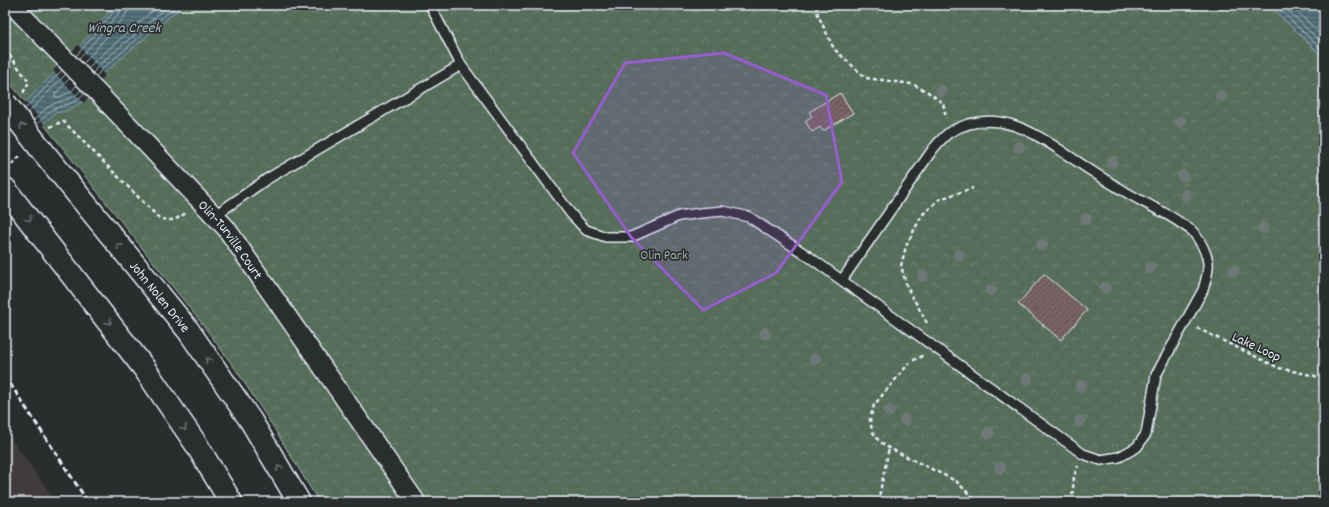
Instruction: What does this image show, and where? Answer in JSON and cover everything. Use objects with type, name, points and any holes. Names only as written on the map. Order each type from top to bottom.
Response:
[{"type":"main road","name":"John Nolen Drive","points":[[14,98],[40,148],[188,330],[251,421],[299,502]]},
{"type":"main road","points":[[5,189],[144,368],[196,444],[231,502]]},
{"type":"street","name":"Olin-Turville Court","points":[[12,5],[56,49],[226,228],[416,502]]},
{"type":"lane","points":[[430,5],[461,65],[571,214],[586,230],[606,237],[630,237],[679,216],[723,211],[748,217],[842,280],[1083,454],[1101,460],[1119,457],[1137,447],[1146,434],[1156,375],[1203,290],[1208,263],[1203,248],[1193,232],[1171,216],[1134,197],[1093,173],[1039,136],[1016,125],[993,121],[974,122],[950,132],[933,149],[842,280]]},
{"type":"lane","points":[[214,216],[267,179],[461,65]]},
{"type":"path","points":[[816,5],[818,15],[834,49],[866,78],[912,84],[928,92],[943,104],[950,132]]},
{"type":"path","points":[[5,49],[29,82],[14,98]]},
{"type":"path","points":[[51,126],[63,121],[159,218],[167,221],[176,220],[187,212]]},
{"type":"path","name":"Lake Loop","points":[[1186,322],[1279,368],[1324,378]]},
{"type":"path","points":[[878,502],[889,448]]},
{"type":"path","points":[[1072,502],[1074,476],[1083,454]]},
{"type":"highlighted area","points":[[724,53],[826,95],[842,182],[776,273],[703,310],[631,237],[573,153],[625,63]]},
{"type":"shaded area","points":[[5,430],[56,502],[5,502]]},
{"type":"green space","name":"Olin Park","points":[[5,5],[1269,5],[1324,58],[1324,502],[319,502],[269,420],[234,367],[200,321],[5,77]]},
{"type":"water","name":"Wingra Creek","points":[[115,5],[183,5],[104,73],[85,100],[69,110],[55,113],[5,159],[5,123],[81,45]]},
{"type":"water","points":[[1269,5],[1324,5],[1324,58]]},
{"type":"pier","points":[[78,45],[105,75],[84,103],[53,71]]},
{"type":"pier","points":[[25,101],[45,125],[5,161],[5,121]]},
{"type":"building","points":[[840,93],[853,113],[823,131],[820,127],[812,132],[805,121],[812,116],[809,112]]},
{"type":"building","points":[[1044,274],[1087,310],[1061,340],[1018,304]]},
{"type":"railway","points":[[5,376],[88,502]]}]
